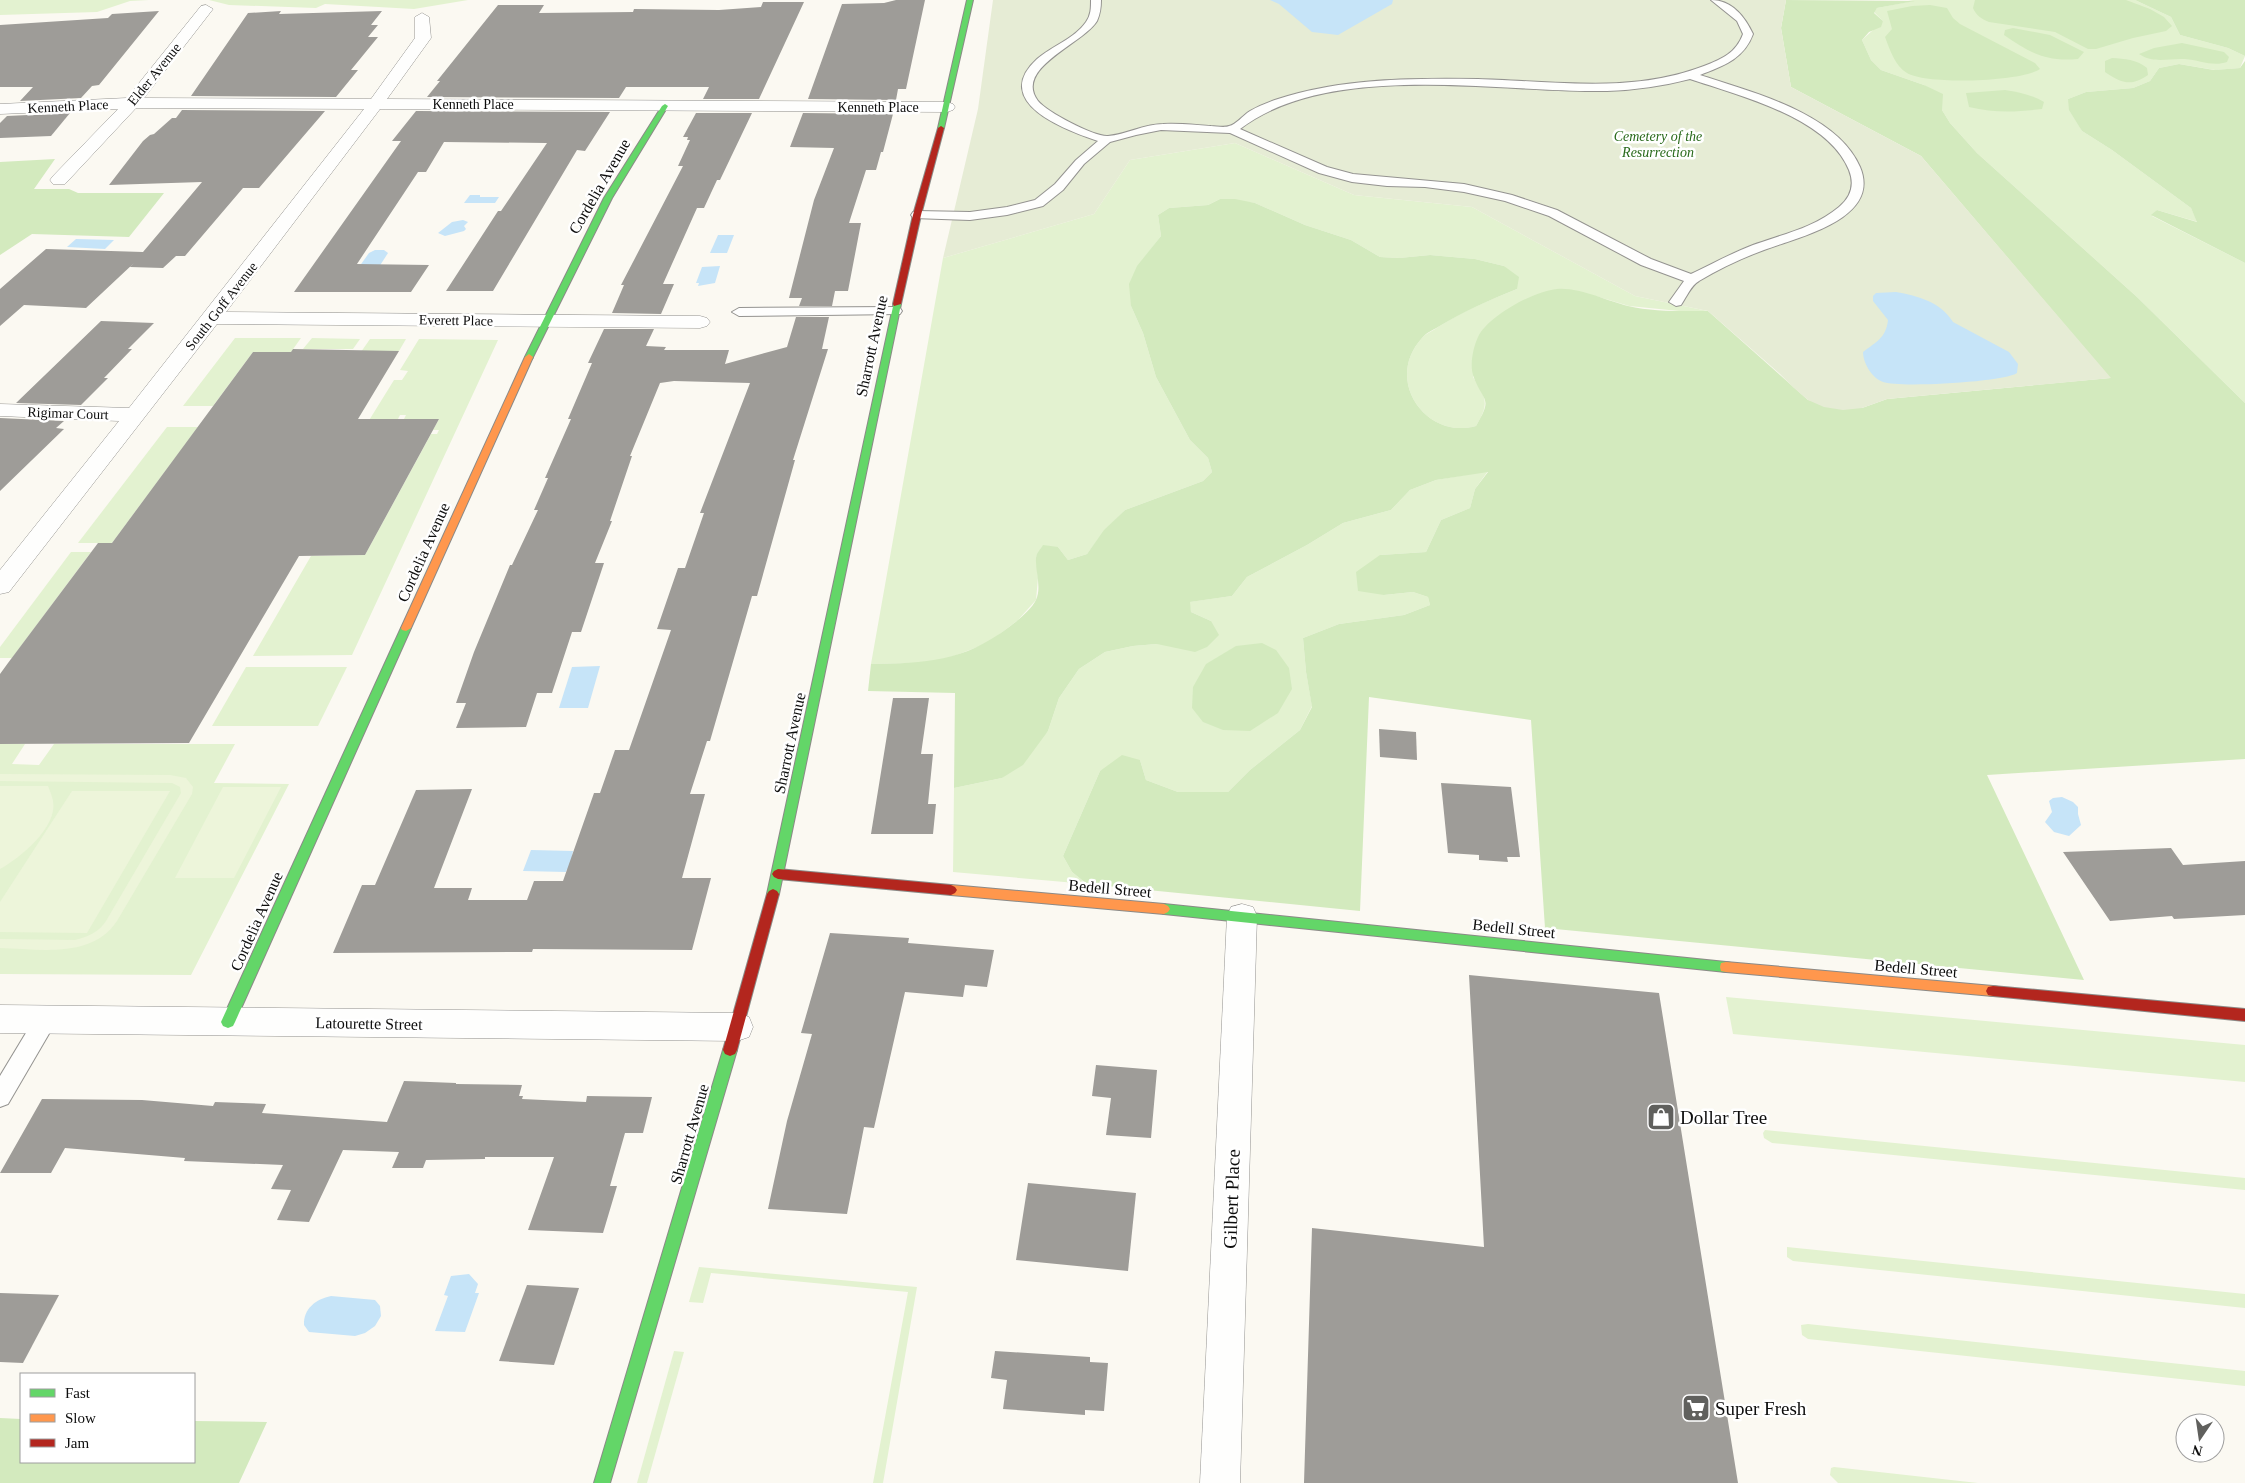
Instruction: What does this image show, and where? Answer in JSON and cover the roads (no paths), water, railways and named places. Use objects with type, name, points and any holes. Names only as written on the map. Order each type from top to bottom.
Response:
[{"type":"street","name":"Sharrott Avenue","points":[[602,1483],[737,1027],[778,874],[895,311],[917,215],[946,107],[970,0]]},
{"type":"street","name":"Elder Avenue","points":[[59,180],[132,103],[206,9]]},
{"type":"street","name":"South Goff Avenue","points":[[0,586],[212,318],[376,104],[423,38],[422,17]]},
{"type":"street","name":"Kenneth Place","points":[[0,108],[132,103],[946,107]]},
{"type":"street","name":"Cordelia Avenue","points":[[228,1022],[545,321],[608,198],[665,106]]},
{"type":"street","name":"Everett Place","points":[[212,318],[700,322]]},
{"type":"street","name":"Rigimar Court","points":[[0,410],[136,415]]},
{"type":"street","name":"Bedell Street","points":[[778,874],[1242,916],[1708,964],[2245,1015]]},
{"type":"street","name":"Gilbert Place","points":[[1220,1483],[1242,916]]},
{"type":"street","name":"Latourette Street","points":[[0,1019],[737,1027]]},
{"type":"lane","points":[[1096,0],[1094,15],[1086,27],[1068,44],[1040,61],[1032,70],[1027,82],[1028,96],[1041,110],[1071,128],[1106,140]]},
{"type":"lane","points":[[1232,130],[1254,114],[1285,101],[1334,90],[1391,83],[1450,82],[1604,89],[1692,76],[1726,60],[1744,48],[1748,34],[1741,19],[1716,0]]},
{"type":"lane","points":[[1676,302],[1692,279],[1747,252],[1816,227],[1838,214],[1854,200],[1860,187],[1856,167],[1843,148],[1826,132],[1797,116],[1769,104],[1692,76]]},
{"type":"lane","points":[[917,215],[970,216],[1007,211],[1039,203],[1059,187],[1080,162],[1106,140],[1161,127],[1232,130],[1323,170],[1352,178],[1386,182],[1425,183],[1464,188],[1508,198],[1552,213],[1646,262],[1692,279]]},
{"type":"lane","points":[[739,312],[895,311]]},
{"type":"lane","points":[[0,1097],[46,1020]]},
{"type":"water","points":[[1270,0],[1393,0],[1392,4],[1338,35],[1312,32],[1279,4]]},
{"type":"water","points":[[470,195],[499,197],[495,203],[464,203]]},
{"type":"water","points":[[463,220],[468,222],[464,226],[466,229],[464,231],[445,236],[438,233],[452,222]]},
{"type":"water","points":[[718,235],[734,235],[727,253],[710,253]]},
{"type":"water","points":[[76,239],[114,240],[105,249],[67,247]]},
{"type":"water","points":[[375,250],[384,250],[388,253],[379,267],[359,267],[369,253]]},
{"type":"water","points":[[720,266],[715,283],[698,286],[699,283],[696,283],[702,267]]},
{"type":"water","points":[[1896,292],[1928,301],[1942,309],[1953,322],[2009,352],[2018,364],[2017,373],[1993,379],[1952,383],[1893,384],[1879,380],[1869,370],[1863,352],[1883,335],[1887,326],[1888,320],[1873,301],[1873,296],[1876,293]]},
{"type":"water","points":[[600,666],[588,708],[559,708],[572,667]]},
{"type":"water","points":[[2062,797],[2073,802],[2078,807],[2081,825],[2069,836],[2054,832],[2045,822],[2052,812],[2049,801],[2053,798]]},
{"type":"water","points":[[531,850],[573,851],[572,856],[575,856],[571,869],[567,869],[566,872],[523,871]]},
{"type":"water","points":[[469,1274],[478,1284],[475,1293],[479,1293],[465,1332],[435,1331],[448,1296],[444,1295],[451,1276]]},
{"type":"water","points":[[331,1296],[375,1300],[380,1306],[381,1316],[375,1326],[365,1333],[355,1336],[309,1332],[304,1325],[304,1319],[308,1310],[316,1302]]},
{"type":"place","name":"Dollar Tree","points":[[1661,1117]]},
{"type":"place","name":"Super Fresh","points":[[1696,1408]]},
{"type":"park label","name":"Cemetery of the Resurrection","points":[[1658,144]]}]
